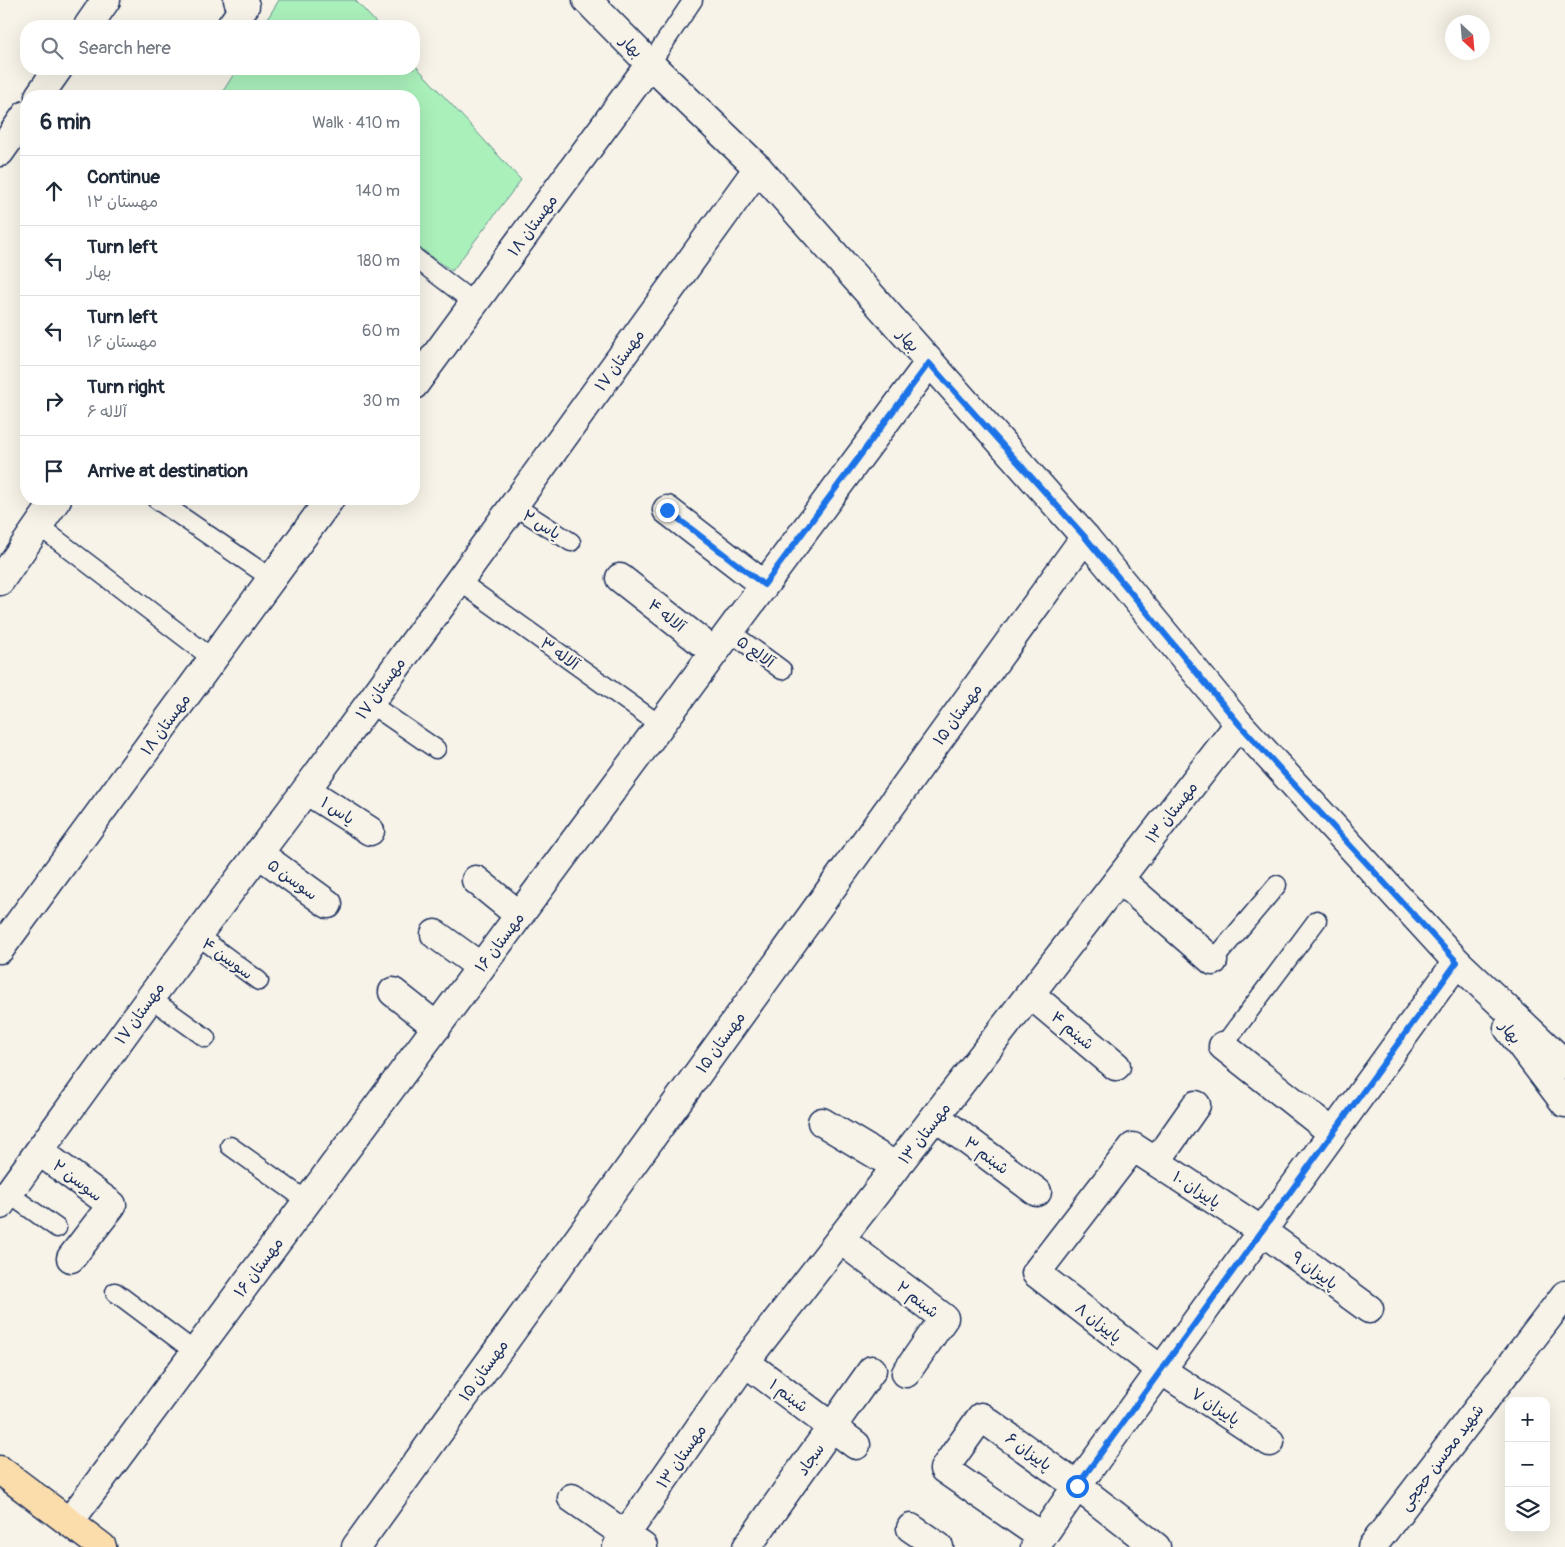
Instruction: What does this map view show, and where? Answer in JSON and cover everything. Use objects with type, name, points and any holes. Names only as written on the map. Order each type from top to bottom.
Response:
[{"type":"main road","points":[[0,1470],[102,1547]]},
{"type":"street","points":[[92,20],[106,0]]},
{"type":"street","points":[[236,20],[246,6],[238,0]]},
{"type":"street","name":"بهار","points":[[587,0],[650,64],[758,168],[1085,537],[1239,724],[1457,962],[1565,1064]]},
{"type":"street","name":"مهستان ۱۸","points":[[420,377],[650,64]]},
{"type":"street","points":[[43,90],[54,75]]},
{"type":"street","points":[[0,152],[20,124]]},
{"type":"street","name":"مهستان ۱۷","points":[[4,1200],[150,998],[306,790],[459,581],[758,168]]},
{"type":"street","name":"مهستان ۱۶","points":[[70,1521],[929,363]]},
{"type":"street","points":[[0,581],[53,505]]},
{"type":"street","name":"مهستان ۱۸","points":[[0,948],[326,505]]},
{"type":"street","points":[[667,510],[764,585]]},
{"type":"street","name":"مهستان ۱۵","points":[[356,1547],[1085,537]]},
{"type":"street","name":"آلاله ۴","points":[[620,578],[722,642]]},
{"type":"street","name":"مهستان ۱۳","points":[[629,1543],[745,1362],[1239,724]]},
{"type":"street","name":"یاس ۱","points":[[306,790],[370,831]]},
{"type":"street","name":"سوسن ۵","points":[[258,853],[328,904]]},
{"type":"street","points":[[476,880],[519,915]]},
{"type":"street","points":[[1119,880],[1212,960]]},
{"type":"street","points":[[435,934],[481,967]]},
{"type":"street","points":[[1039,1542],[1077,1486],[1457,962]]},
{"type":"street","name":"بهار","points":[[1457,962],[1565,1103]]},
{"type":"street","points":[[393,992],[437,1027]]},
{"type":"street","name":"شبنم ۴","points":[[1030,994],[1116,1066]]},
{"type":"street","points":[[1223,1046],[1333,1133]]},
{"type":"street","points":[[1156,1162],[1196,1105]]},
{"type":"street","name":"شبنم ۳","points":[[936,1117],[1037,1192]]},
{"type":"street","points":[[822,1122],[897,1167]]},
{"type":"street","name":"پاییزان ۱۰","points":[[1036,1273],[1133,1147],[1262,1231]]},
{"type":"street","name":"سوسن ۲","points":[[39,1150],[112,1205],[71,1258]]},
{"type":"street","name":"پاییزان ۹","points":[[1262,1231],[1369,1309]]},
{"type":"street","name":"شبنم ۲","points":[[841,1240],[944,1318],[906,1373]]},
{"type":"street","name":"پاییزان ۸","points":[[1036,1273],[1161,1370]]},
{"type":"street","name":"شهید محسن حججی","points":[[1372,1547],[1565,1295]]},
{"type":"street","name":"شبنم ۱","points":[[745,1362],[856,1445]]},
{"type":"street","name":"سجاد","points":[[747,1547],[872,1370]]},
{"type":"street","name":"پاییزان ۷","points":[[1161,1370],[1270,1442]]},
{"type":"street","name":"پاییزان ۶","points":[[1039,1542],[944,1469],[982,1417],[1077,1486],[1156,1547]]},
{"type":"street","points":[[572,1498],[629,1543]]},
{"type":"street","points":[[911,1528],[939,1547]]},
{"type":"lane","points":[[650,64],[693,0]]},
{"type":"lane","points":[[420,261],[474,303]]},
{"type":"lane","points":[[165,505],[272,579]]},
{"type":"lane","name":"یاس ۲","points":[[513,506],[571,542]]},
{"type":"lane","points":[[39,526],[213,659]]},
{"type":"lane","name":"آلاله ۳","points":[[459,581],[660,725]]},
{"type":"lane","name":"آلالع ۵","points":[[722,642],[782,670]]},
{"type":"lane","points":[[369,703],[436,749]]},
{"type":"lane","points":[[1212,960],[1277,885]]},
{"type":"lane","points":[[1223,1046],[1317,920]]},
{"type":"lane","name":"سوسن ۴","points":[[197,935],[259,981]]},
{"type":"lane","points":[[150,998],[206,1038]]},
{"type":"lane","points":[[230,1146],[307,1201]]},
{"type":"lane","points":[[4,1200],[57,1228]]},
{"type":"lane","points":[[115,1292],[195,1352]]},
{"type":"green space","points":[[279,0],[355,0],[373,20],[267,20]]},
{"type":"green space","points":[[420,71],[521,180],[452,271],[420,248],[420,90],[224,90],[233,75],[420,75]]},
{"type":"route","points":[[667,510],[764,585],[929,363],[1085,537],[1239,724],[1457,962],[1077,1486]]}]
